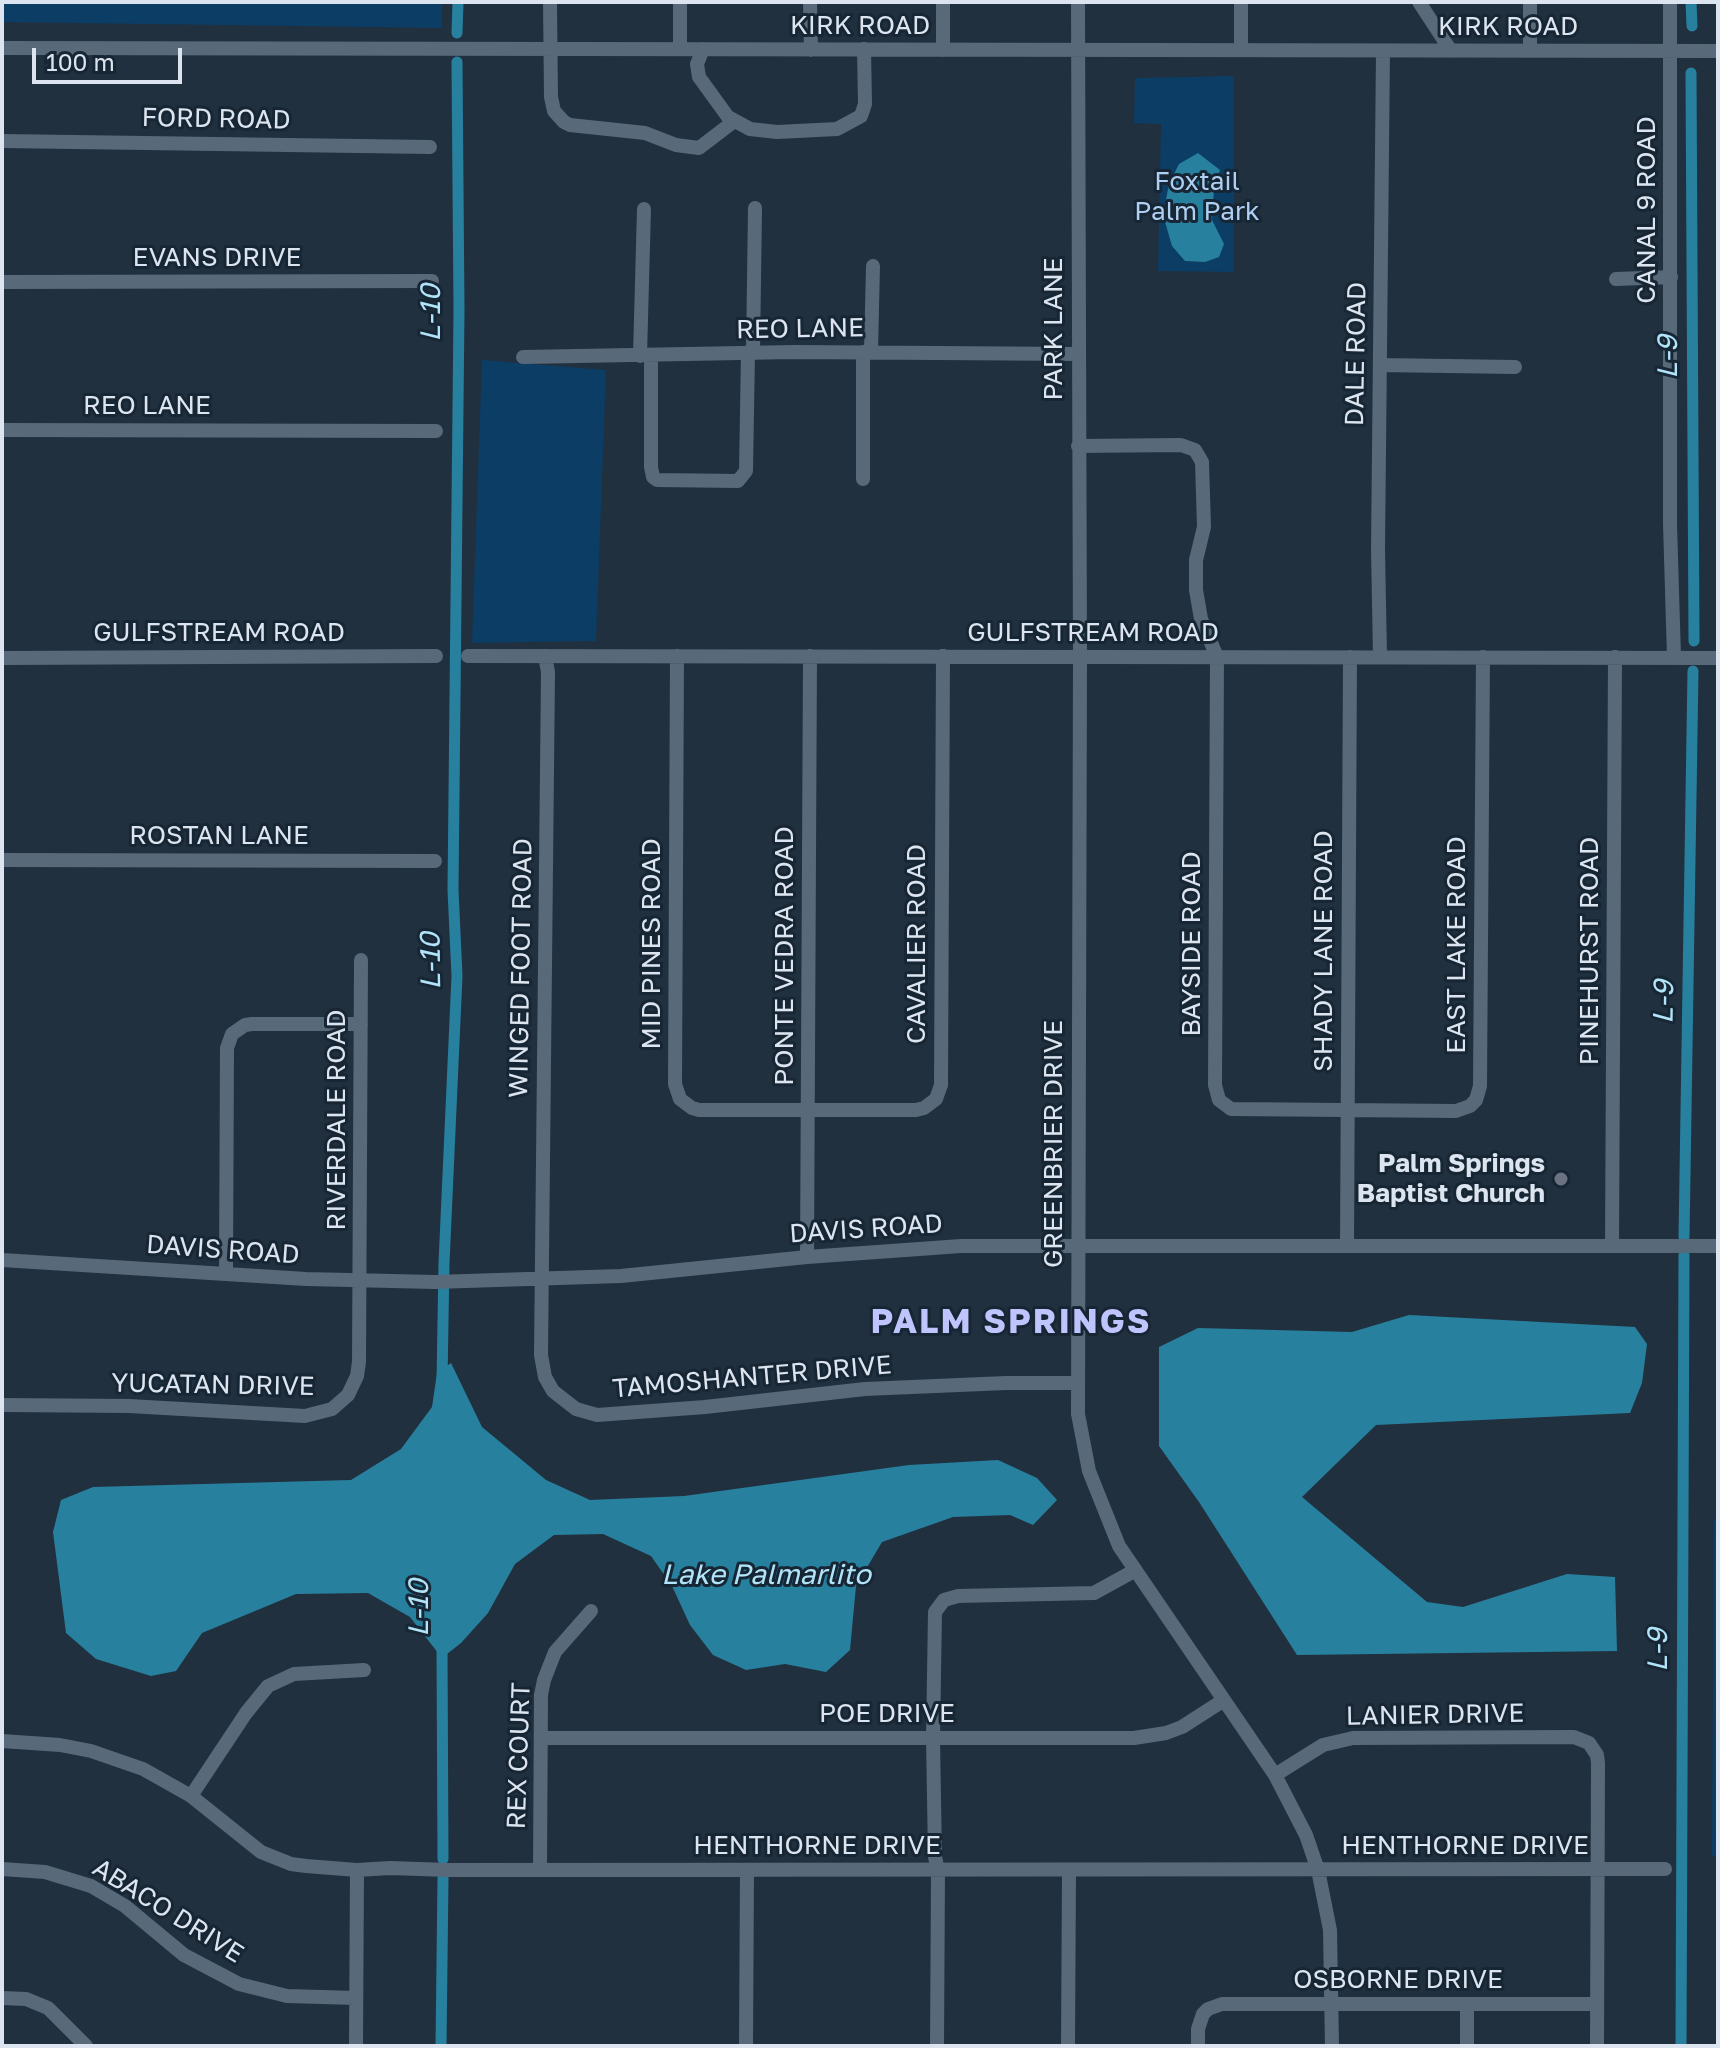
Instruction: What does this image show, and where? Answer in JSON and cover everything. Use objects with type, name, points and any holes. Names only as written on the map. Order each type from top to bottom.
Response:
[{"type":"street","points":[[550,2],[552,104],[558,117],[570,125],[645,133],[676,145],[699,148],[733,122]]},
{"type":"street","points":[[680,2],[680,49]]},
{"type":"street","points":[[810,2],[811,50]]},
{"type":"street","points":[[943,2],[943,50]]},
{"type":"street","name":"PARK LANE","points":[[1078,2],[1080,657]]},
{"type":"street","points":[[1241,2],[1241,50]]},
{"type":"street","points":[[1419,2],[1451,51]]},
{"type":"street","points":[[1530,2],[1530,51]]},
{"type":"street","name":"CANAL 9 ROAD","points":[[1670,2],[1670,524],[1674,657]]},
{"type":"street","name":"KIRK ROAD","points":[[2,48],[1718,51]]},
{"type":"street","points":[[703,49],[697,64],[699,77],[733,122],[757,130],[777,132],[829,130],[847,125],[864,111],[864,49]]},
{"type":"street","name":"DALE ROAD","points":[[1380,657],[1383,51]]},
{"type":"street","name":"FORD ROAD","points":[[2,141],[430,147]]},
{"type":"street","points":[[644,209],[646,356],[653,477],[657,480],[738,481],[746,471],[755,208]]},
{"type":"street","points":[[863,479],[873,266]]},
{"type":"street","points":[[1616,279],[1671,277]]},
{"type":"street","name":"EVANS DRIVE","points":[[2,282],[432,281]]},
{"type":"street","name":"REO LANE","points":[[523,357],[751,352],[1078,354]]},
{"type":"street","points":[[1380,365],[1515,367]]},
{"type":"street","name":"REO LANE","points":[[2,430],[436,431]]},
{"type":"street","points":[[1078,446],[1181,445],[1199,455],[1202,462],[1204,527],[1196,560],[1196,590],[1206,632],[1217,657]]},
{"type":"street","name":"GULFSTREAM ROAD","points":[[2,658],[436,656]]},
{"type":"street","name":"GULFSTREAM ROAD","points":[[468,656],[1718,658]]},
{"type":"street","name":"WINGED FOOT ROAD","points":[[542,1280],[548,672],[545,656]]},
{"type":"street","name":"MID PINES ROAD","points":[[677,656],[676,1092],[685,1104],[699,1110],[808,1110]]},
{"type":"street","name":"PONTE VEDRA ROAD","points":[[807,1257],[810,656]]},
{"type":"street","name":"CAVALIER ROAD","points":[[808,1110],[916,1110],[931,1105],[939,1092],[943,656]]},
{"type":"street","name":"GREENBRIER DRIVE","points":[[1080,657],[1078,1414],[1089,1471],[1106,1519],[1134,1571],[1275,1775],[1294,1808],[1318,1870],[1330,1930],[1332,2046]]},
{"type":"street","name":"BAYSIDE ROAD","points":[[1217,657],[1216,1093],[1225,1105],[1239,1110],[1348,1111]]},
{"type":"street","name":"SHADY LANE ROAD","points":[[1347,1246],[1350,657]]},
{"type":"street","name":"EAST LAKE ROAD","points":[[1348,1111],[1456,1111],[1470,1106],[1479,1093],[1483,657]]},
{"type":"street","name":"PINEHURST ROAD","points":[[1612,1246],[1615,657]]},
{"type":"street","name":"ROSTAN LANE","points":[[2,860],[435,861]]},
{"type":"street","name":"RIVERDALE ROAD","points":[[360,1281],[361,960]]},
{"type":"street","points":[[226,1274],[229,1040],[238,1028],[252,1024],[361,1024]]},
{"type":"street","name":"DAVIS ROAD","points":[[2,1262],[360,1281],[455,1282],[542,1280],[692,1270],[807,1257],[961,1246],[1718,1246]]},
{"type":"street","name":"TAMOSHANTER DRIVE","points":[[542,1280],[541,1355],[545,1377],[563,1402],[590,1414],[705,1407],[921,1386],[1077,1383]]},
{"type":"street","name":"YUCATAN DRIVE","points":[[2,1405],[129,1406],[305,1416],[319,1414],[343,1401],[357,1376],[360,1281]]},
{"type":"street","points":[[937,2046],[938,1871],[935,1857],[933,1738],[935,1612],[944,1600],[958,1596],[1086,1595],[1108,1588],[1134,1571]]},
{"type":"street","name":"REX COURT","points":[[540,1870],[541,1695],[548,1666],[564,1639],[591,1611]]},
{"type":"street","points":[[191,1796],[246,1713],[268,1686],[294,1674],[364,1670]]},
{"type":"street","name":"POE DRIVE","points":[[541,1738],[1150,1736],[1182,1727],[1224,1700]]},
{"type":"street","name":"LANIER DRIVE","points":[[1275,1775],[1323,1745],[1353,1738],[1574,1737],[1589,1743],[1597,1755],[1598,1870]]},
{"type":"street","name":"HENTHORNE DRIVE","points":[[2,1741],[91,1751],[143,1769],[191,1796],[248,1843],[275,1859],[306,1866],[357,1870],[1665,1869]]},
{"type":"street","name":"ABACO DRIVE","points":[[2,1869],[45,1872],[91,1886],[125,1906],[184,1955],[239,1984],[287,1996],[356,1998]]},
{"type":"street","points":[[356,2046],[357,1870]]},
{"type":"street","points":[[746,2046],[747,1870]]},
{"type":"street","points":[[1068,2046],[1069,1870]]},
{"type":"street","points":[[1597,2046],[1598,1870]]},
{"type":"street","points":[[2,1998],[26,1999],[48,2008],[86,2046]]},
{"type":"street","name":"OSBORNE DRIVE","points":[[1198,2046],[1198,2029],[1203,2014],[1222,2004],[1597,2004]]},
{"type":"street","points":[[1467,2004],[1467,2046]]},
{"type":"green space","points":[[2,2],[442,2],[442,28],[2,22]]},
{"type":"green space","name":"Foxtail Palm Park","points":[[1234,76],[1234,272],[1158,271],[1161,124],[1134,123],[1135,78]]},
{"type":"green space","points":[[482,360],[606,370],[596,641],[472,643]]},
{"type":"green space","points":[[1714,1519],[1718,1519],[1718,1856],[1712,1856]]},
{"type":"water","points":[[1198,153],[1220,170],[1214,189],[1212,220],[1224,244],[1219,257],[1205,262],[1185,261],[1172,246],[1163,215],[1169,184],[1179,164]]},
{"type":"water","points":[[1409,1315],[1635,1327],[1647,1344],[1642,1383],[1630,1413],[1376,1425],[1302,1497],[1427,1602],[1463,1607],[1567,1574],[1615,1577],[1617,1651],[1297,1655],[1199,1502],[1159,1446],[1159,1347],[1198,1328],[1352,1332]]},
{"type":"water","name":"Lake Palmarlito","points":[[451,1363],[482,1427],[546,1480],[590,1500],[684,1496],[909,1465],[998,1460],[1037,1478],[1057,1500],[1033,1525],[1010,1515],[953,1517],[882,1542],[856,1586],[850,1650],[826,1672],[785,1664],[746,1670],[713,1655],[690,1625],[672,1586],[651,1556],[603,1534],[554,1535],[515,1564],[488,1613],[461,1643],[442,1658],[410,1617],[368,1593],[296,1594],[202,1633],[176,1671],[151,1676],[96,1659],[66,1633],[53,1532],[61,1500],[93,1487],[351,1480],[401,1449],[432,1407],[437,1373]]},
{"type":"waterway","name":"L-10","points":[[457,33],[458,2]]},
{"type":"waterway","name":"L-9","points":[[1691,2],[1692,26]]},
{"type":"waterway","name":"L-10","points":[[442,1381],[457,976],[453,890],[459,310],[457,62]]},
{"type":"waterway","name":"L-9","points":[[1691,73],[1694,641]]},
{"type":"waterway","name":"L-9","points":[[1684,1237],[1693,671]]},
{"type":"waterway","name":"L-9","points":[[1681,2046],[1684,1255]]},
{"type":"waterway","name":"L-10","points":[[442,1647],[443,1859]]},
{"type":"waterway","name":"L-10","points":[[441,2046],[443,1878]]},
{"type":"place","name":"Palm Springs Baptist Church","points":[[1561,1179]]},
{"type":"district","name":"PALM SPRINGS","points":[[1011,1322]]}]
